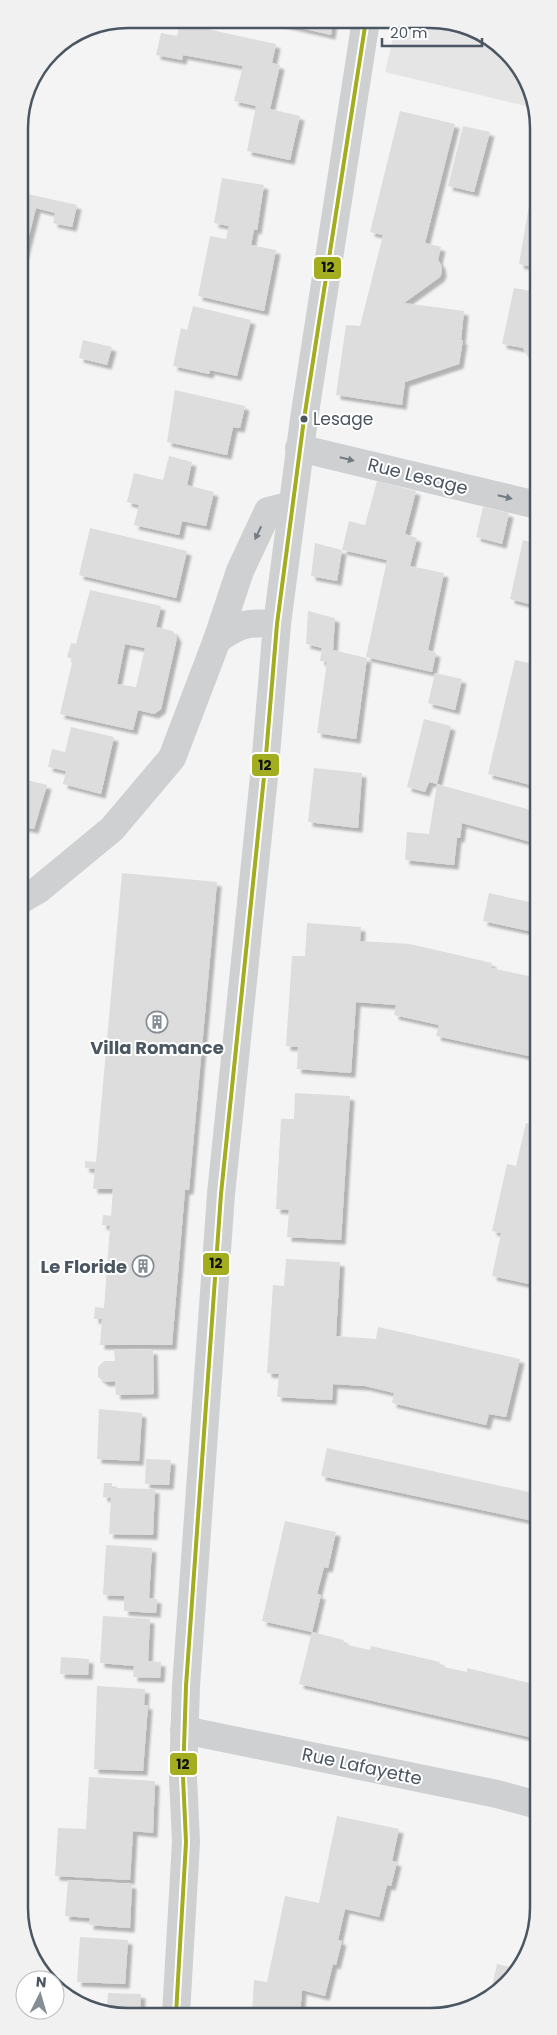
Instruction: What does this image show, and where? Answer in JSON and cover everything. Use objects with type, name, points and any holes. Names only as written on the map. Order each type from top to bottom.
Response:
[{"type":"street","points":[[176,2008],[186,1842],[183,1777],[186,1686],[222,1194],[265,767],[277,624],[299,448],[365,28]]},
{"type":"street","name":"Rue Lesage","points":[[299,448],[530,503]]},
{"type":"street","points":[[28,896],[38,890],[112,828],[172,758],[217,640],[240,570],[268,511],[292,505]]},
{"type":"street","points":[[217,640],[236,626],[261,623],[277,624]]},
{"type":"street","name":"Rue Lafayette","points":[[184,1730],[497,1794],[529,1803]]},
{"type":"shaded area","points":[[395,28],[449,29],[474,38],[500,57],[519,83],[527,106],[385,72]]},
{"type":"building","points":[[179,28],[203,28],[276,44],[272,63],[280,65],[270,109],[300,116],[290,160],[247,151],[256,106],[234,101],[243,66],[183,55],[182,60],[156,55],[161,33],[177,36]]},
{"type":"building","points":[[301,28],[332,28],[331,35]]},
{"type":"building","points":[[400,111],[455,124],[425,243],[441,247],[438,260],[442,272],[440,277],[404,303],[464,311],[461,340],[463,340],[459,364],[405,382],[402,405],[336,395],[346,325],[360,326],[383,235],[370,232]]},
{"type":"building","points":[[463,126],[490,132],[474,192],[448,186]]},
{"type":"building","points":[[222,178],[264,185],[257,230],[254,229],[251,245],[276,250],[264,311],[198,296],[210,236],[226,239],[229,226],[214,223]]},
{"type":"building","points":[[28,194],[77,205],[72,227],[53,223],[55,213],[36,208],[28,239]]},
{"type":"building","points":[[530,200],[530,266],[519,264]]},
{"type":"building","points":[[514,288],[530,291],[530,360],[523,348],[502,344]]},
{"type":"building","points":[[193,306],[251,320],[237,376],[210,370],[209,374],[173,366],[181,328],[187,330]]},
{"type":"building","points":[[83,340],[112,347],[107,365],[79,358]]},
{"type":"building","points":[[175,390],[245,406],[240,428],[233,427],[227,455],[167,442]]},
{"type":"building","points":[[169,456],[192,462],[187,485],[214,492],[206,526],[182,521],[179,535],[134,525],[139,505],[127,502],[134,473],[163,480]]},
{"type":"building","points":[[377,481],[416,491],[405,534],[417,538],[410,566],[444,573],[428,650],[436,653],[432,672],[366,657],[387,560],[342,550],[349,521],[365,525]]},
{"type":"building","points":[[483,507],[509,513],[502,544],[476,537]]},
{"type":"building","points":[[90,528],[187,551],[176,598],[79,575]]},
{"type":"building","points":[[523,540],[530,542],[530,604],[510,599]]},
{"type":"building","points":[[315,543],[342,550],[337,581],[311,576]]},
{"type":"building","points":[[90,590],[161,606],[156,627],[173,631],[177,638],[161,709],[154,714],[138,710],[133,730],[60,714],[73,659],[67,657],[71,643],[76,644]],"holes":[[[125,644],[145,648],[136,687],[117,684]]]},
{"type":"building","points":[[308,611],[335,618],[333,650],[367,658],[356,739],[317,733],[327,662],[320,661],[322,648],[306,644]]},
{"type":"building","points":[[515,660],[530,663],[530,785],[488,774]]},
{"type":"building","points":[[435,673],[462,679],[455,710],[428,703]]},
{"type":"building","points":[[424,719],[451,726],[437,784],[429,782],[425,792],[407,787]]},
{"type":"building","points":[[71,727],[114,737],[101,794],[63,784],[66,771],[48,767],[52,749],[65,752]]},
{"type":"building","points":[[314,768],[362,773],[358,828],[308,822]]},
{"type":"building","points":[[28,780],[47,785],[34,829],[28,828]]},
{"type":"building","points":[[437,784],[530,810],[530,842],[462,823],[460,838],[457,838],[454,865],[405,860],[407,832],[429,834]]},
{"type":"building","name":"Villa Romance","points":[[122,873],[217,882],[189,1190],[185,1190],[172,1345],[100,1345],[102,1319],[94,1319],[95,1307],[104,1308],[110,1226],[102,1225],[103,1215],[111,1216],[113,1189],[93,1189],[95,1169],[85,1168],[85,1161],[96,1162]]},
{"type":"building","points":[[489,893],[530,902],[530,931],[483,921]]},
{"type":"building","points":[[307,923],[361,927],[360,941],[410,944],[492,963],[491,968],[530,976],[529,1056],[436,1036],[439,1025],[394,1015],[396,1005],[356,1002],[351,1073],[297,1069],[298,1047],[286,1046],[292,956],[305,956]]},
{"type":"building","points":[[295,1093],[350,1096],[341,1240],[287,1237],[289,1210],[276,1209],[281,1119],[294,1119]]},
{"type":"building","points":[[526,1123],[529,1124],[529,1284],[492,1276],[501,1233],[492,1231],[507,1164],[516,1166]]},
{"type":"building","points":[[286,1259],[340,1262],[336,1336],[376,1339],[378,1327],[520,1359],[506,1417],[489,1414],[486,1425],[392,1403],[394,1393],[365,1386],[333,1384],[332,1400],[277,1397],[279,1374],[267,1373],[273,1285],[284,1286]]},
{"type":"building","points":[[114,1349],[153,1350],[154,1394],[116,1395],[115,1381],[105,1382],[98,1377],[98,1367],[104,1361],[115,1361]]},
{"type":"building","points":[[99,1409],[142,1413],[139,1461],[97,1459]]},
{"type":"building","points":[[327,1448],[529,1492],[529,1520],[321,1476]]},
{"type":"building","points":[[146,1459],[171,1460],[169,1485],[145,1484]]},
{"type":"building","points":[[104,1483],[112,1483],[112,1488],[155,1489],[153,1535],[109,1534],[111,1498],[103,1497]]},
{"type":"building","points":[[285,1521],[336,1532],[328,1568],[324,1567],[317,1594],[321,1595],[312,1632],[262,1621]]},
{"type":"building","points":[[106,1545],[152,1548],[149,1598],[157,1599],[156,1613],[124,1611],[124,1596],[103,1595]]},
{"type":"building","points":[[103,1616],[150,1619],[148,1661],[161,1662],[160,1678],[133,1677],[134,1666],[100,1663]]},
{"type":"building","points":[[312,1632],[344,1640],[343,1644],[370,1650],[371,1646],[440,1662],[439,1666],[467,1672],[467,1668],[529,1683],[529,1737],[299,1684]]},
{"type":"building","points":[[61,1657],[89,1659],[88,1675],[60,1674]]},
{"type":"building","points":[[97,1686],[145,1689],[144,1705],[148,1705],[143,1771],[94,1769]]},
{"type":"building","points":[[89,1777],[155,1781],[153,1833],[133,1831],[130,1880],[55,1876],[58,1828],[86,1829]]},
{"type":"building","points":[[337,1816],[399,1829],[392,1861],[397,1862],[391,1886],[387,1885],[379,1917],[345,1909],[338,1940],[342,1941],[336,1965],[333,1964],[325,1996],[302,1990],[301,2008],[252,2008],[254,1980],[267,1982],[285,1896],[319,1903]]},
{"type":"building","points":[[68,1880],[132,1884],[130,1928],[89,1925],[90,1918],[65,1916]]},
{"type":"building","points":[[80,1937],[128,1940],[125,1984],[77,1982]]},
{"type":"building","points":[[497,1964],[510,1967],[500,1978],[492,1985]]},
{"type":"building","points":[[108,1993],[141,1994],[140,2008],[107,2006]]},
{"type":"transit line","name":"12","points":[[176,2008],[186,1842],[183,1777],[186,1686],[221,1194],[265,767],[277,624],[304,419],[365,28]]},
{"type":"place","name":"Lesage","points":[[304,419]]},
{"type":"place","name":"Villa Romance","points":[[157,1022]]},
{"type":"place","name":"Le Floride","points":[[143,1266]]}]
